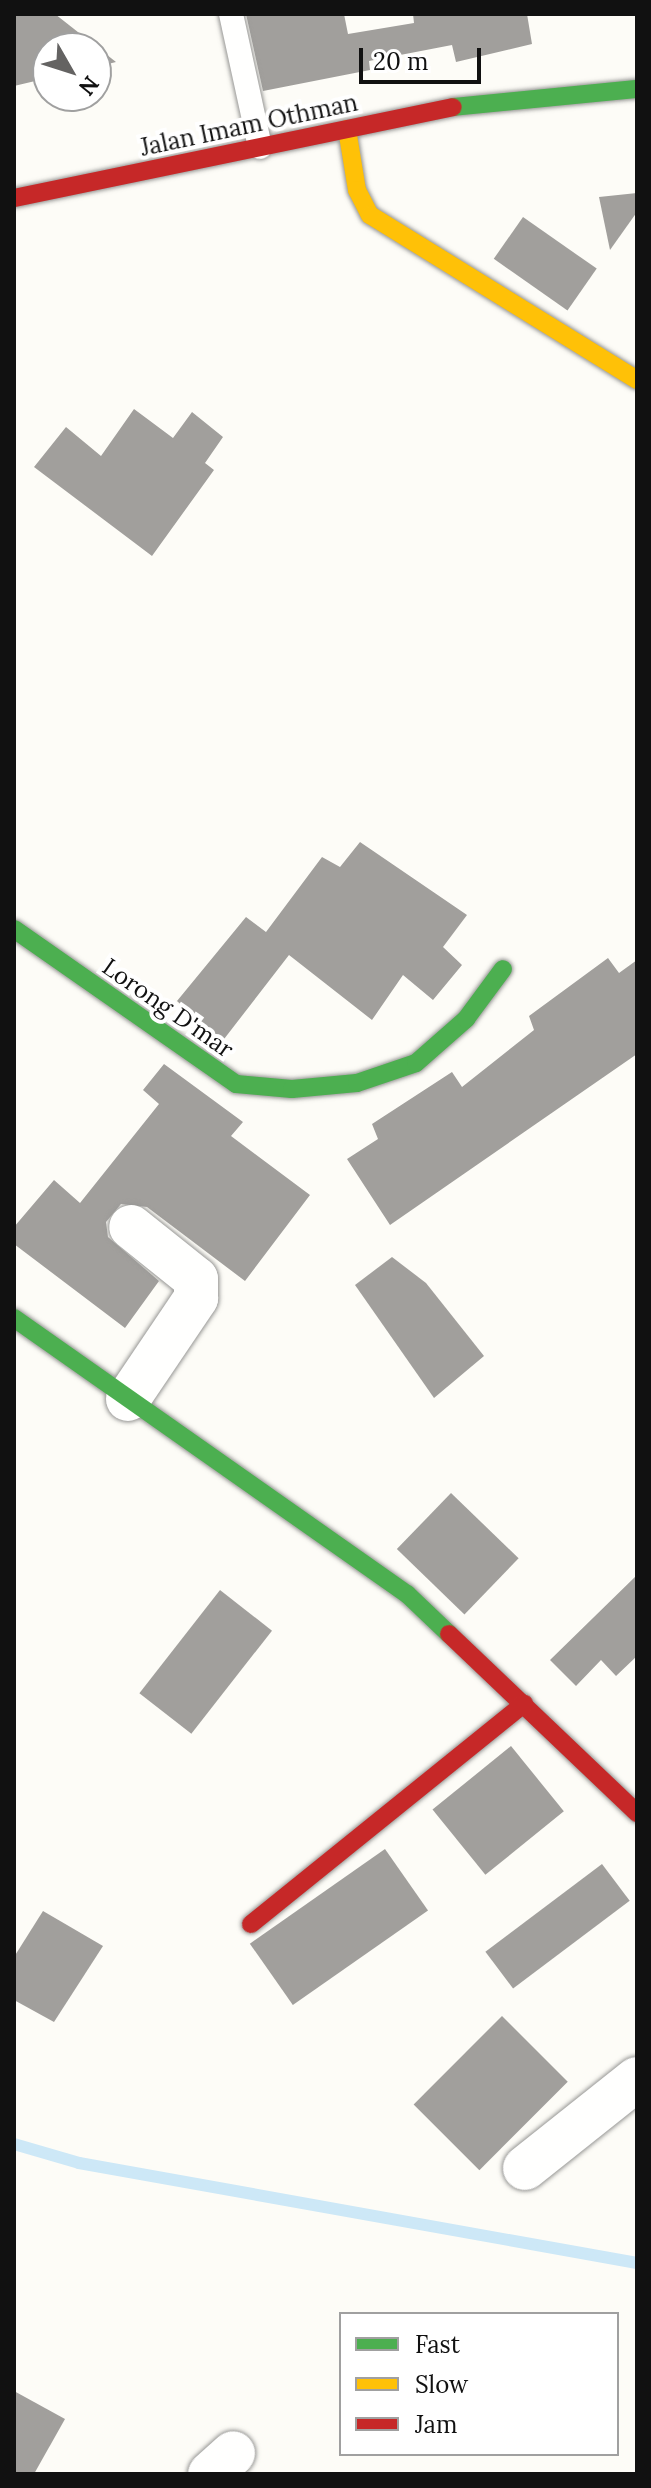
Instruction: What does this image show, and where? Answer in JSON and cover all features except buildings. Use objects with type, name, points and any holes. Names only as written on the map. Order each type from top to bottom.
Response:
[{"type":"street","name":"Jalan Imam Othman","points":[[14,198],[489,100],[637,89]]},
{"type":"street","points":[[347,129],[357,190],[370,215],[637,380]]},
{"type":"street","name":"Lorong D'mar","points":[[14,929],[236,1084],[292,1089],[357,1083],[416,1063],[466,1019],[503,969]]},
{"type":"street","points":[[128,1399],[196,1298],[196,1279],[131,1227]]},
{"type":"street","points":[[14,1318],[407,1594],[637,1813]]},
{"type":"street","points":[[251,1924],[524,1704]]},
{"type":"street","points":[[525,2168],[637,2079]]},
{"type":"lane","points":[[231,14],[260,147]]},
{"type":"waterway","points":[[14,2144],[79,2163],[637,2263]]},
{"type":"traffic: fast","points":[[453,107],[637,89]]},
{"type":"traffic: fast","points":[[14,929],[236,1084],[292,1089],[357,1083],[416,1063],[466,1019],[503,969]]},
{"type":"traffic: fast","points":[[14,1318],[407,1594],[449,1634]]},
{"type":"traffic: slow","points":[[347,129],[357,190],[370,215],[637,380]]},
{"type":"traffic: jam","points":[[14,198],[453,107]]},
{"type":"traffic: jam","points":[[449,1634],[637,1813]]},
{"type":"traffic: jam","points":[[251,1924],[524,1704]]}]
